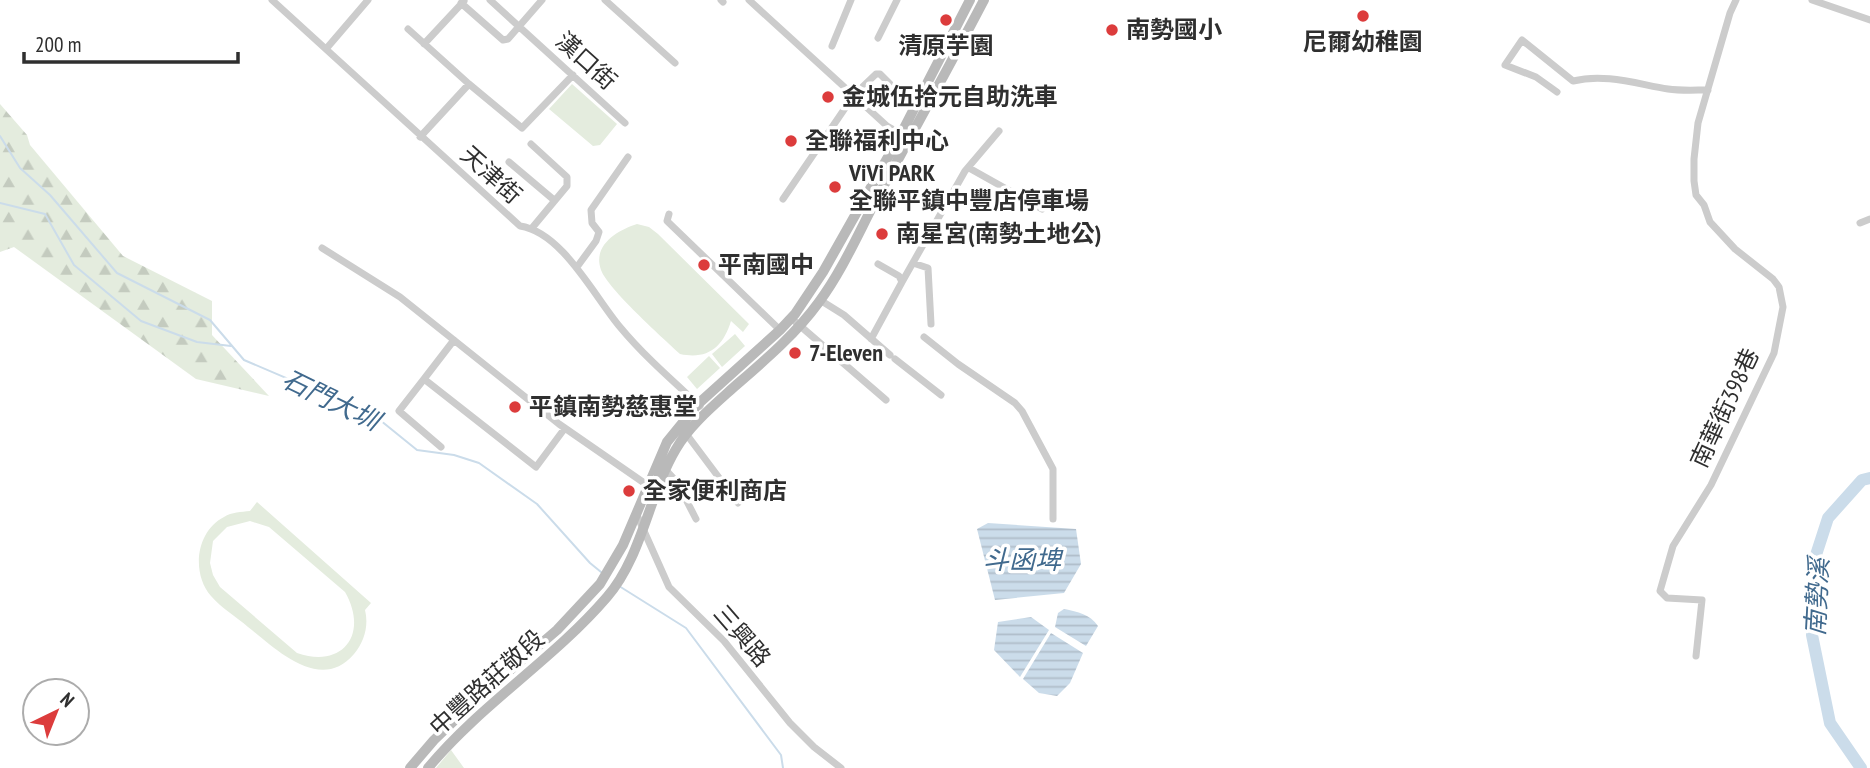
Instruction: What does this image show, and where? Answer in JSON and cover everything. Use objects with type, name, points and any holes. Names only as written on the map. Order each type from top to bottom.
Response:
[{"type":"main road","points":[[651,488],[667,442],[780,330],[823,272],[901,134],[970,0]]},
{"type":"main road","points":[[651,488],[702,408],[800,326],[820,300],[984,0]]},
{"type":"main road","name":"中豐路莊敬段","points":[[410,768],[434,740],[480,696],[557,630],[600,584],[651,488]]},
{"type":"main road","name":"中豐路莊敬段","points":[[428,768],[489,706],[576,630],[613,590],[642,527],[651,488]]},
{"type":"street","name":"天津街","points":[[272,0],[520,226],[532,228],[576,267],[620,327],[678,388],[702,408]]},
{"type":"street","points":[[326,49],[368,0]]},
{"type":"street","name":"漢口街","points":[[490,0],[625,123]]},
{"type":"street","points":[[424,44],[463,2],[503,40],[508,39],[542,0]]},
{"type":"street","points":[[605,0],[675,63]]},
{"type":"street","points":[[749,0],[887,126],[901,134]]},
{"type":"street","points":[[832,46],[851,0]]},
{"type":"street","points":[[878,38],[897,0]]},
{"type":"street","name":"南華街398巷","points":[[1696,656],[1702,600],[1667,598],[1660,591],[1673,546],[1711,485],[1773,353],[1783,307],[1779,286],[1710,222],[1704,205],[1696,195],[1694,159],[1698,123],[1736,0]]},
{"type":"street","points":[[1812,0],[1870,20]]},
{"type":"street","points":[[408,29],[468,84],[522,128],[573,75]]},
{"type":"street","points":[[1557,92],[1536,77],[1505,65],[1522,40],[1573,81],[1588,77],[1604,78],[1672,90],[1708,90]]},
{"type":"street","points":[[783,200],[854,95],[876,74],[880,74],[897,91]]},
{"type":"street","points":[[420,137],[468,84]]},
{"type":"street","points":[[871,339],[969,168],[999,131]]},
{"type":"street","points":[[531,144],[567,177],[567,186],[532,228]]},
{"type":"street","points":[[576,267],[596,241],[599,232],[592,223],[591,211],[628,157]]},
{"type":"street","points":[[509,162],[554,200]]},
{"type":"street","points":[[969,168],[1042,209]]},
{"type":"street","points":[[669,214],[667,221],[780,330]]},
{"type":"street","points":[[1860,223],[1870,219]]},
{"type":"street","points":[[322,248],[400,297],[565,428],[651,488]]},
{"type":"street","points":[[913,263],[928,268],[931,324]]},
{"type":"street","points":[[878,264],[899,276],[902,282]]},
{"type":"street","points":[[820,300],[844,315],[941,395]]},
{"type":"street","points":[[791,318],[886,400]]},
{"type":"street","points":[[924,337],[958,365],[1015,403],[1022,411],[1053,469],[1052,519]]},
{"type":"street","points":[[442,447],[400,411],[454,340]]},
{"type":"street","points":[[424,379],[536,467],[565,428]]},
{"type":"street","points":[[687,435],[738,503]]},
{"type":"street","points":[[664,469],[677,482],[696,519]]},
{"type":"street","name":"三興路","points":[[636,513],[668,587],[724,641],[790,723],[814,747],[841,768]]},
{"type":"green space","points":[[572,84],[617,124],[600,145],[593,146],[549,109]]},
{"type":"green space","points":[[0,104],[27,135],[30,145],[123,256],[212,301],[212,335],[269,396],[196,379],[14,247],[0,252]]},
{"type":"green space","points":[[637,224],[649,227],[658,234],[749,324],[743,332],[731,321],[724,338],[713,350],[699,355],[680,354],[636,313],[606,278],[599,261],[603,246],[608,240]]},
{"type":"green space","points":[[735,334],[745,346],[722,367],[712,354]]},
{"type":"green space","points":[[709,356],[720,368],[697,389],[687,377]]},
{"type":"green space","points":[[257,502],[371,603],[365,610],[365,634],[354,654],[341,665],[327,670],[313,669],[284,655],[224,608],[205,587],[199,565],[202,542],[207,532],[227,515],[250,511]],"holes":[[[250,521],[269,527],[345,592],[352,607],[354,622],[352,634],[339,652],[313,657],[297,653],[220,587],[213,575],[210,563],[213,541],[227,527]]]},
{"type":"green space","points":[[451,750],[464,768],[436,768]]},
{"type":"water","name":"斗函埤","points":[[988,523],[1076,529],[1081,564],[1064,593],[995,600],[977,529]]},
{"type":"water","name":"斗函埤","points":[[1064,609],[1087,616],[1098,626],[1086,646],[1055,627],[1058,613]]},
{"type":"water","points":[[1031,617],[1049,630],[1020,677],[994,650],[998,622]]},
{"type":"water","name":"斗函埤","points":[[1051,633],[1083,653],[1070,683],[1057,696],[1039,693],[1023,679]]},
{"type":"waterway","name":"石門大圳","points":[[0,136],[20,168],[50,195],[117,273],[210,320],[244,360],[375,416],[417,450],[454,455],[479,463],[537,504],[601,572]]},
{"type":"waterway","points":[[0,203],[45,214],[74,265],[141,321],[197,342],[231,346]]},
{"type":"waterway","name":"南勢溪","points":[[1861,768],[1830,723],[1812,635],[1815,558],[1828,518],[1862,480],[1870,478]]},
{"type":"waterway","name":"石門大圳","points":[[619,586],[686,628],[781,755],[783,768]]},
{"type":"place","name":"尼爾幼稚園","points":[[1363,16]]},
{"type":"place","name":"清原芋園","points":[[946,20]]},
{"type":"place","name":"南勢國小","points":[[1112,30]]},
{"type":"place","name":"金城伍拾元自助洗車","points":[[828,97]]},
{"type":"place","name":"全聯福利中心","points":[[791,141]]},
{"type":"place","name":"ViVi PARK 全聯平鎮中豐店停車場","points":[[835,187]]},
{"type":"place","name":"南星宮(南勢土地公)","points":[[882,234]]},
{"type":"place","name":"平南國中","points":[[704,265]]},
{"type":"place","name":"7-Eleven","points":[[795,353]]},
{"type":"place","name":"平鎮南勢慈惠堂","points":[[515,407]]},
{"type":"place","name":"全家便利商店","points":[[629,491]]}]
